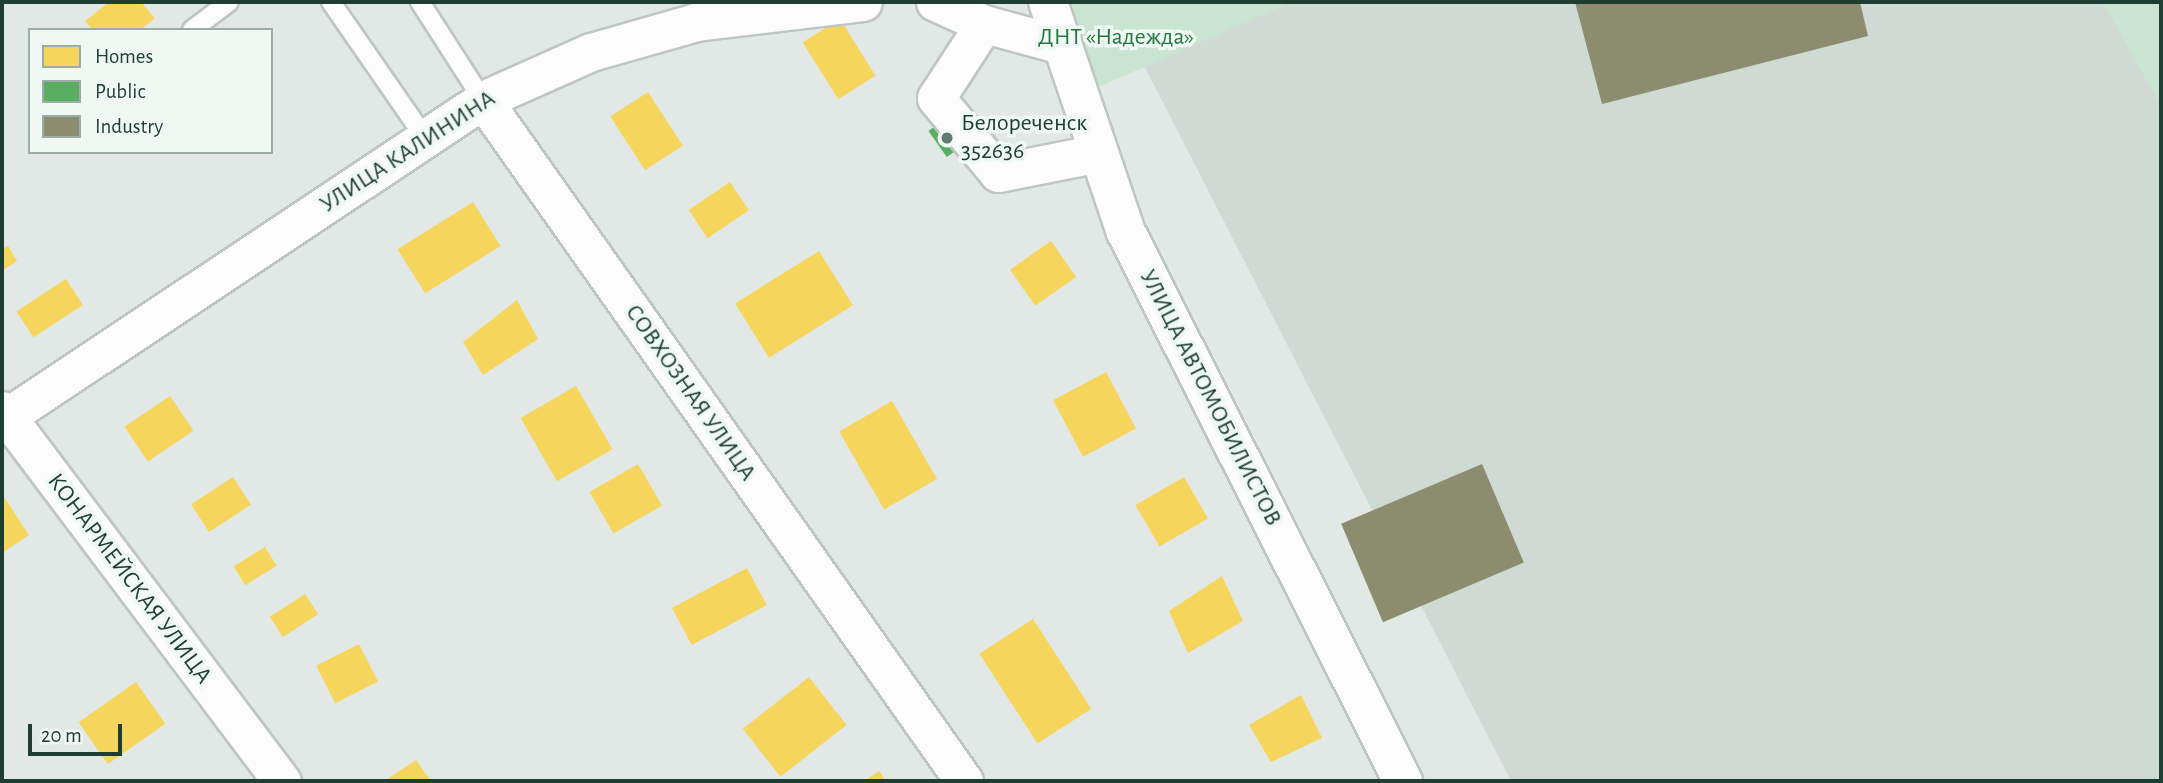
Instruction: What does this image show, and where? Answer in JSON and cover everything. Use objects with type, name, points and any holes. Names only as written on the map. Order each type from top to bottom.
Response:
[{"type":"street","name":"УЛИЦА КАЛИНИНА","points":[[4,416],[483,100],[591,52],[696,22],[863,2]]},
{"type":"street","points":[[935,2],[985,24],[1062,45]]},
{"type":"street","name":"УЛИЦА АВТОМОБИЛИСТОВ","points":[[1056,4],[1062,45],[1126,232],[1403,781]]},
{"type":"street","points":[[985,24],[936,98],[998,173],[1099,153]]},
{"type":"street","name":"СОВХОЗНАЯ УЛИЦА","points":[[483,100],[964,781]]},
{"type":"street","name":"КОНАРМЕЙСКАЯ УЛИЦА","points":[[4,416],[282,781]]},
{"type":"lane","points":[[195,28],[229,2]]},
{"type":"lane","points":[[331,2],[425,138]]},
{"type":"lane","name":"СОВХОЗНАЯ УЛИЦА","points":[[420,2],[483,100]]},
{"type":"shaded area","points":[[1255,2],[2128,2],[2161,69],[2161,781],[1511,781],[1134,46]]},
{"type":"green space","name":"ДНТ «Надежда»","points":[[1060,2],[1292,2],[1096,88]]},
{"type":"green space","points":[[2103,2],[2161,2],[2161,106]]},
{"type":"building: Homes","points":[[109,2],[141,2],[155,18],[142,28],[91,28],[85,21]]},
{"type":"building: Homes","points":[[840,19],[876,76],[838,99],[803,42]]},
{"type":"building: Homes","points":[[648,92],[683,146],[645,170],[610,117]]},
{"type":"building: Homes","points":[[730,182],[749,210],[708,238],[689,210]]},
{"type":"building: Homes","points":[[473,202],[501,246],[425,293],[398,249]]},
{"type":"building: Homes","points":[[1051,241],[1076,277],[1035,306],[1010,270]]},
{"type":"building: Homes","points":[[8,246],[17,261],[2,271],[2,249]]},
{"type":"building: Homes","points":[[819,251],[853,305],[769,358],[735,303]]},
{"type":"building: Homes","points":[[66,279],[83,305],[33,337],[17,311]]},
{"type":"building: Homes","points":[[517,300],[538,339],[483,375],[463,342]]},
{"type":"building: Homes","points":[[1106,372],[1136,429],[1083,457],[1053,400]]},
{"type":"building: Homes","points":[[576,386],[612,449],[557,481],[521,418]]},
{"type":"building: Homes","points":[[170,396],[193,431],[148,462],[124,427]]},
{"type":"building: Homes","points":[[892,401],[937,479],[884,509],[839,432]]},
{"type":"building: Homes","points":[[638,464],[662,506],[614,534],[590,492]]},
{"type":"building: Homes","points":[[233,477],[251,505],[209,532],[191,504]]},
{"type":"building: Homes","points":[[1184,477],[1208,519],[1160,547],[1136,505]]},
{"type":"building: Homes","points":[[4,497],[29,535],[2,553],[2,499]]},
{"type":"building: Homes","points":[[265,547],[277,566],[245,585],[234,567]]},
{"type":"building: Homes","points":[[747,568],[767,605],[692,645],[672,608]]},
{"type":"building: Homes","points":[[1222,576],[1243,621],[1188,653],[1169,611]]},
{"type":"building: Homes","points":[[305,594],[318,614],[283,637],[270,617]]},
{"type":"building: Homes","points":[[1033,619],[1091,709],[1038,744],[979,654]]},
{"type":"building: Homes","points":[[359,644],[378,681],[335,703],[316,666]]},
{"type":"building: Homes","points":[[809,677],[847,725],[780,777],[743,729]]},
{"type":"building: Homes","points":[[136,682],[165,724],[108,764],[79,722]]},
{"type":"building: Homes","points":[[1301,695],[1322,738],[1271,762],[1249,725]]},
{"type":"building: Homes","points":[[416,760],[431,781],[384,781]]},
{"type":"building: Homes","points":[[879,771],[886,781],[864,781]]},
{"type":"building: Public","points":[[944,120],[962,146],[947,157],[928,131]]},
{"type":"building: Industry","points":[[1575,2],[1860,2],[1868,36],[1602,104]]},
{"type":"building: Industry","points":[[1482,464],[1524,562],[1383,622],[1341,524]]},
{"type":"place","name":"Белореченск 352636","points":[[947,138]]}]
